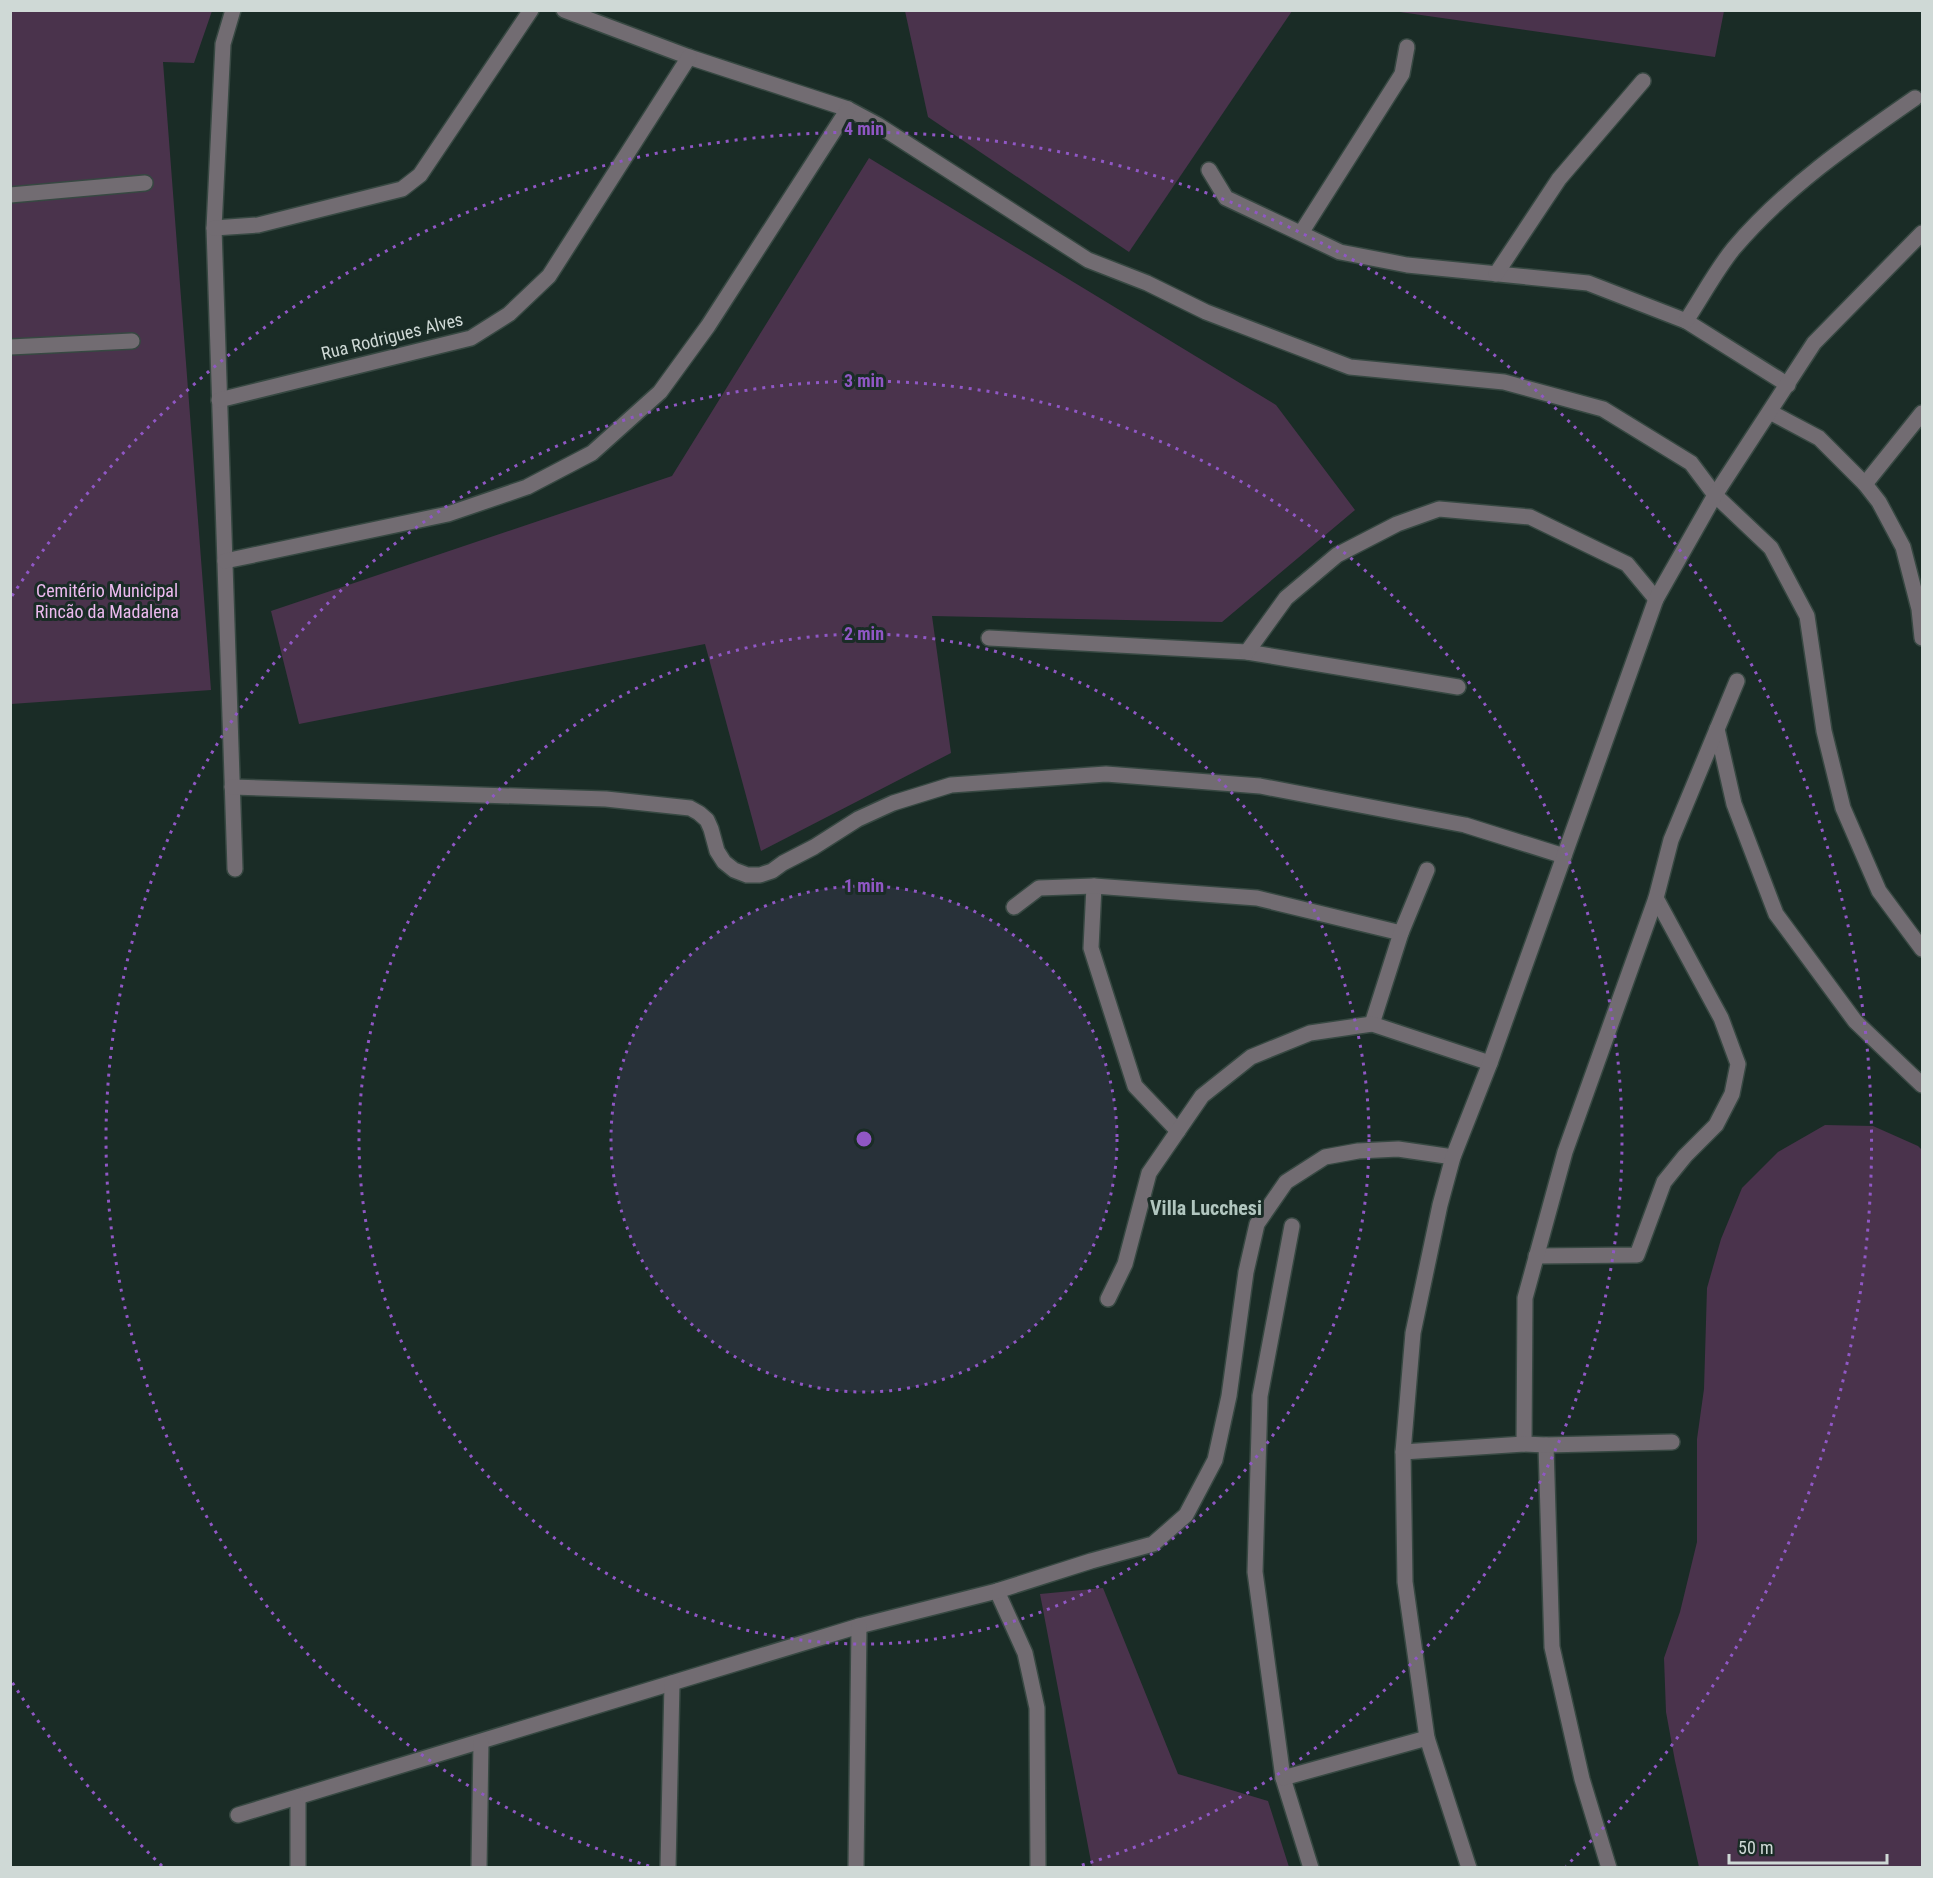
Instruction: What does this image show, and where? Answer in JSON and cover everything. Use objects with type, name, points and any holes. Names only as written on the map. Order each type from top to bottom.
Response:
[{"type":"street","points":[[233,10],[223,44],[214,228],[235,869]]},
{"type":"street","points":[[214,228],[258,225],[402,189],[420,175],[531,10]]},
{"type":"street","points":[[564,10],[689,57],[848,109],[888,132],[1088,260],[1147,283],[1206,312],[1350,368],[1504,382],[1603,409],[1691,463],[1715,495],[1771,548],[1807,616],[1824,731],[1843,808],[1879,891],[1923,949]]},
{"type":"street","points":[[1301,233],[1402,74],[1407,47]]},
{"type":"street","name":"Rua Rodrigues Alves","points":[[219,400],[471,338],[509,314],[549,276],[689,57]]},
{"type":"street","points":[[1496,274],[1559,180],[1643,81]]},
{"type":"street","points":[[1686,321],[1733,249],[1792,189],[1858,137],[1915,98]]},
{"type":"street","points":[[225,561],[448,514],[527,487],[592,453],[660,392],[708,326],[848,109]]},
{"type":"street","points":[[1209,170],[1226,198],[1340,252],[1407,265],[1588,283],[1686,321],[1788,385]]},
{"type":"street","points":[[10,195],[145,183]]},
{"type":"street","points":[[1468,1868],[1428,1738],[1405,1582],[1403,1452],[1413,1333],[1440,1205],[1453,1157],[1490,1063],[1656,599],[1715,495],[1814,344],[1923,233]]},
{"type":"street","points":[[10,347],[132,341]]},
{"type":"street","points":[[1770,412],[1819,438],[1879,501],[1903,547],[1923,638]]},
{"type":"street","points":[[1865,484],[1923,412]]},
{"type":"street","points":[[1247,652],[1286,598],[1337,555],[1397,525],[1438,509],[1530,517],[1627,564],[1656,599]]},
{"type":"street","points":[[989,638],[1247,652],[1458,687]]},
{"type":"street","points":[[1524,1444],[1525,1298],[1565,1152],[1656,898],[1671,840],[1737,681]]},
{"type":"street","points":[[1717,729],[1734,804],[1776,914],[1855,1021],[1923,1085]]},
{"type":"street","points":[[232,787],[606,799],[690,808],[707,820],[717,851],[724,862],[734,870],[747,875],[760,875],[772,871],[858,819],[893,803],[951,785],[1106,774],[1260,786],[1465,825],[1564,856]]},
{"type":"street","points":[[1372,1024],[1401,933],[1427,870]]},
{"type":"street","points":[[1014,907],[1039,888],[1094,886],[1257,898],[1401,933]]},
{"type":"street","points":[[1094,886],[1091,948],[1136,1086],[1178,1131]]},
{"type":"street","points":[[1536,1256],[1637,1256],[1664,1182],[1685,1156],[1716,1125],[1732,1094],[1738,1064],[1721,1018],[1656,898]]},
{"type":"street","points":[[1108,1299],[1125,1264],[1149,1173],[1202,1096],[1251,1057],[1310,1033],[1372,1024],[1490,1063]]},
{"type":"street","points":[[238,1815],[859,1626],[997,1591],[1153,1544],[1186,1515],[1215,1460],[1229,1396],[1246,1272],[1257,1224],[1286,1182],[1325,1157],[1358,1151],[1398,1149],[1453,1157]]},
{"type":"street","points":[[1292,1226],[1260,1396],[1255,1572],[1284,1778],[1311,1868]]},
{"type":"street","points":[[1403,1452],[1524,1444],[1671,1442]]},
{"type":"street","points":[[1546,1445],[1552,1647],[1582,1779],[1609,1868]]},
{"type":"street","points":[[997,1591],[1025,1653],[1037,1708],[1038,1868]]},
{"type":"street","points":[[856,1868],[859,1626]]},
{"type":"street","points":[[668,1868],[672,1683]]},
{"type":"street","points":[[1284,1778],[1428,1738]]},
{"type":"street","points":[[479,1868],[481,1742]]},
{"type":"street","points":[[298,1797],[298,1868]]},
{"type":"green space","points":[[905,10],[1292,11],[1129,252],[928,117]]},
{"type":"green space","points":[[1724,10],[1715,57],[1393,11]]},
{"type":"green space","name":"Cemitério Municipal Rincão da Madalena","points":[[11,11],[212,11],[194,63],[163,62],[211,690],[11,704]]},
{"type":"green space","points":[[869,158],[1276,405],[1355,510],[1222,622],[932,616],[951,753],[761,851],[705,644],[299,724],[271,611],[672,476]]},
{"type":"green space","points":[[1825,1125],[1873,1126],[1918,1146],[1922,1150],[1922,1867],[1699,1867],[1666,1712],[1664,1658],[1680,1612],[1697,1542],[1697,1439],[1704,1389],[1707,1288],[1721,1239],[1742,1188],[1778,1152]]},
{"type":"green space","points":[[1103,1588],[1178,1774],[1268,1801],[1289,1867],[1092,1867],[1040,1594]]},
{"type":"district","name":"Villa Lucchesi","points":[[1206,1208]]}]
